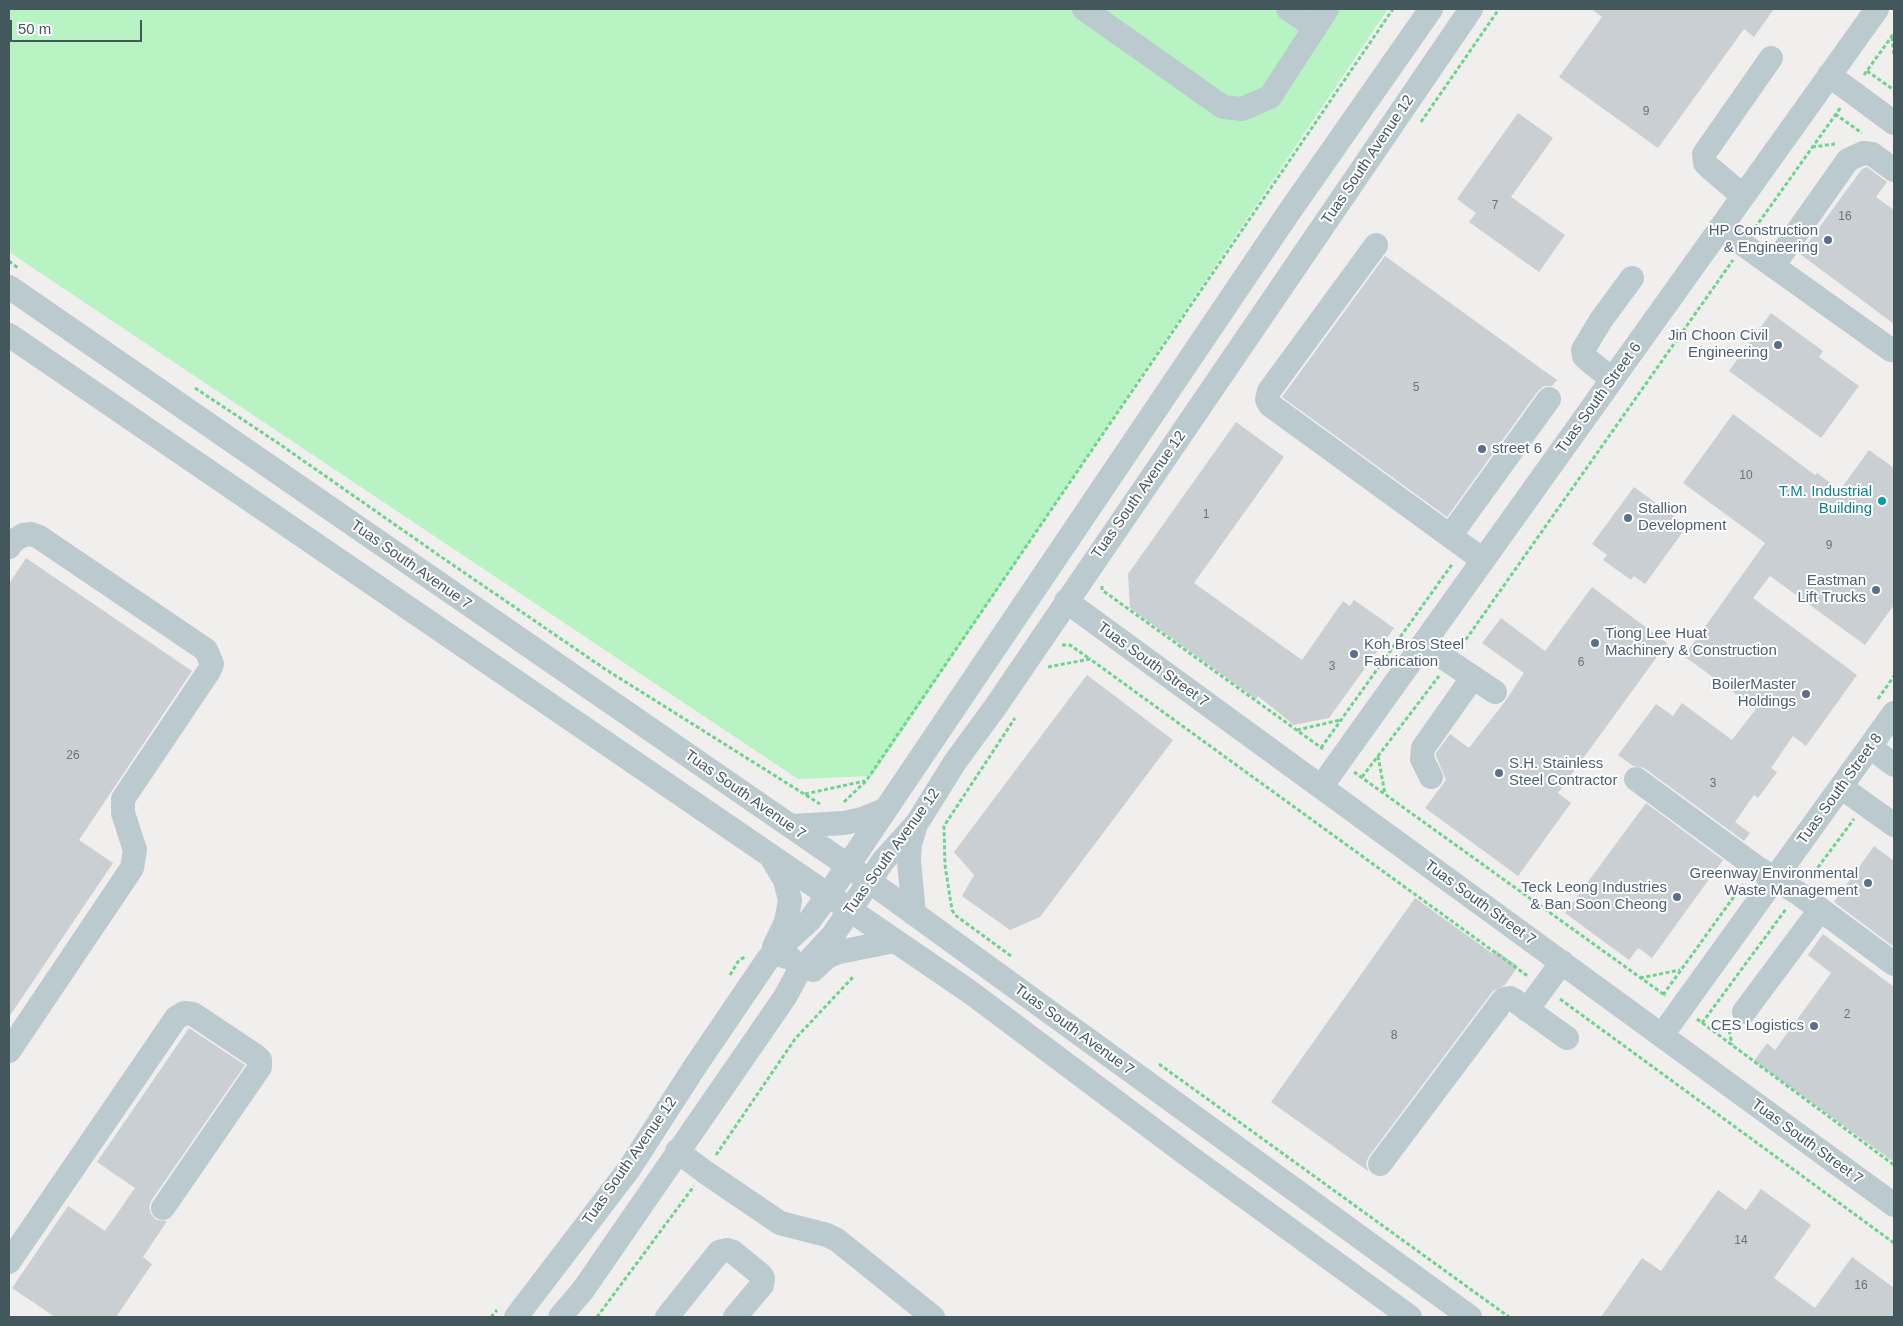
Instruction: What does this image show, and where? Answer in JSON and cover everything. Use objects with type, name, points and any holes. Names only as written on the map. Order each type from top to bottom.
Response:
[{"type":"street","points":[[1084,9],[1223,107],[1242,109],[1270,97],[1321,18],[1288,9]]},
{"type":"street","name":"Tuas South Avenue 12","points":[[516,1317],[629,1169],[771,956],[810,920],[828,895],[1287,214],[1431,9]]},
{"type":"street","name":"Tuas South Avenue 12","points":[[560,1317],[582,1290],[786,997],[798,973],[833,935],[868,881],[917,822],[954,762],[996,706],[1471,9]]},
{"type":"street","name":"Tuas South Street 6","points":[[1321,787],[1878,9]]},
{"type":"street","points":[[1743,196],[1705,163],[1704,154],[1771,58]]},
{"type":"street","points":[[1829,75],[1894,123]]},
{"type":"street","points":[[1772,266],[1848,160],[1863,153],[1872,154],[1894,170]]},
{"type":"street","points":[[1720,228],[1891,350],[1894,350]]},
{"type":"street","points":[[1376,246],[1269,391],[1267,400],[1270,405],[1483,560]]},
{"type":"street","points":[[1612,379],[1588,360],[1584,356],[1583,350],[1601,320],[1632,278]]},
{"type":"street","name":"Tuas South Avenue 7","points":[[17,280],[847,865],[1470,1317]]},
{"type":"street","name":"Tuas South Avenue 7","points":[[9,335],[970,992],[1190,1157],[1410,1317]]},
{"type":"street","points":[[1450,536],[1549,399]]},
{"type":"street","points":[[9,547],[12,542],[23,535],[31,534],[39,537],[206,650],[212,664],[124,800],[123,813],[135,850],[132,868],[9,1051]]},
{"type":"street","name":"Tuas South Street 7","points":[[1066,601],[1894,1205]]},
{"type":"street","points":[[1423,644],[1495,692]]},
{"type":"street","points":[[1431,777],[1422,759],[1423,748],[1472,677]]},
{"type":"street","name":"Tuas South Street 8","points":[[1662,1035],[1894,713]]},
{"type":"street","points":[[1870,747],[1894,765]]},
{"type":"street","points":[[1636,779],[1756,867],[1798,893],[1894,964]]},
{"type":"street","points":[[1841,787],[1894,825]]},
{"type":"street","points":[[790,826],[844,824],[884,810]]},
{"type":"street","points":[[914,914],[909,862],[910,844],[917,822]]},
{"type":"street","points":[[772,858],[785,880],[790,900],[786,922],[771,956],[789,958],[794,961],[798,967],[798,973]]},
{"type":"street","points":[[1744,1012],[1820,910]]},
{"type":"street","points":[[786,997],[827,957],[850,949],[894,941]]},
{"type":"street","points":[[1527,1010],[1562,962]]},
{"type":"street","points":[[1380,1164],[1504,998],[1510,998],[1567,1038]]},
{"type":"street","points":[[9,1262],[176,1018],[184,1013],[193,1014],[256,1056],[260,1060],[260,1068],[163,1208]]},
{"type":"street","points":[[677,1151],[780,1224],[827,1235],[837,1240],[933,1317]]},
{"type":"street","points":[[667,1317],[719,1252],[727,1250],[733,1252],[763,1278],[762,1285],[735,1317]]},
{"type":"path","points":[[841,805],[866,781],[1394,9]]},
{"type":"path","points":[[1893,35],[1894,56]]},
{"type":"path","points":[[1362,778],[1450,662],[1893,35]]},
{"type":"path","points":[[1867,71],[1894,90]]},
{"type":"path","points":[[9,261],[17,280]]},
{"type":"path","points":[[191,385],[605,669],[826,808]]},
{"type":"path","points":[[1102,586],[1102,590],[1640,978],[1894,1164]]},
{"type":"path","points":[[1057,653],[1062,645],[1070,645],[1090,659],[1894,1243]]},
{"type":"path","points":[[1048,667],[1090,659]]},
{"type":"path","points":[[1042,675],[1053,660]]},
{"type":"path","points":[[1015,717],[944,826],[945,865],[952,910],[955,915],[1018,962]]},
{"type":"path","points":[[1297,730],[1341,720]]},
{"type":"path","points":[[1378,756],[1385,794]]},
{"type":"path","points":[[804,794],[866,781]]},
{"type":"path","points":[[1640,978],[1680,970]]},
{"type":"path","points":[[597,1317],[705,1172],[795,1038],[853,977]]},
{"type":"path","points":[[1151,1058],[1509,1317]]},
{"type":"green space","points":[[9,9],[1388,9],[872,776],[798,779],[9,252]]},
{"type":"building","points":[[1591,9],[1774,9],[1754,37],[1744,29],[1658,148],[1559,77],[1602,17]]},
{"type":"building","points":[[1518,113],[1553,138],[1511,197],[1565,235],[1539,272],[1469,222],[1476,213],[1457,199]]},
{"type":"building","points":[[1867,167],[1887,182],[1876,197],[1894,210],[1894,324],[1800,254],[1862,169]]},
{"type":"building","points":[[1385,256],[1557,380],[1552,386],[1544,386],[1538,391],[1447,517],[1282,397]]},
{"type":"building","points":[[1771,313],[1823,351],[1819,357],[1859,386],[1821,438],[1729,371]]},
{"type":"building","points":[[1733,414],[1815,475],[1817,473],[1840,490],[1869,450],[1894,468],[1894,605],[1865,645],[1770,576],[1753,598],[1857,675],[1806,746],[1793,736],[1771,768],[1777,772],[1758,798],[1754,795],[1735,822],[1750,833],[1744,841],[1644,768],[1633,766],[1618,755],[1656,704],[1673,716],[1682,703],[1732,740],[1756,709],[1684,656],[1765,543],[1683,483]]},
{"type":"building","points":[[1236,422],[1284,457],[1194,583],[1302,660],[1343,601],[1350,606],[1354,600],[1394,628],[1329,718],[1294,725],[1258,696],[1256,699],[1130,608],[1128,574]]},
{"type":"building","points":[[1634,487],[1687,526],[1645,584],[1634,576],[1631,580],[1603,560],[1607,555],[1592,544]]},
{"type":"building","points":[[26,558],[192,671],[79,840],[113,863],[9,1017],[9,584]]},
{"type":"building","points":[[1592,587],[1667,643],[1558,793],[1571,803],[1518,876],[1425,808],[1446,780],[1436,753],[1450,734],[1469,748],[1524,673],[1482,643],[1501,618],[1545,651]]},
{"type":"building","points":[[1087,675],[1173,740],[1040,917],[1010,930],[962,896],[974,875],[954,852]]},
{"type":"building","points":[[1646,803],[1723,860],[1652,958],[1638,948],[1629,960],[1565,913]]},
{"type":"building","points":[[1874,846],[1894,861],[1894,947],[1834,902]]},
{"type":"building","points":[[1415,898],[1493,954],[1495,950],[1518,966],[1505,985],[1493,991],[1369,1156],[1366,1163],[1368,1171],[1271,1102]]},
{"type":"building","points":[[1823,934],[1894,987],[1894,1162],[1754,1061],[1767,1043],[1775,1050],[1831,973],[1808,955]]},
{"type":"building","points":[[189,1028],[245,1065],[151,1201],[149,1207],[151,1214],[156,1220],[167,1221],[143,1257],[152,1264],[116,1317],[55,1317],[12,1288],[68,1206],[105,1231],[135,1188],[97,1162]]},
{"type":"building","points":[[1761,1189],[1811,1225],[1774,1278],[1815,1308],[1852,1257],[1894,1288],[1894,1317],[1601,1317],[1642,1258],[1661,1271],[1718,1190],[1746,1210]]},
{"type":"place","name":"HP Construction & Engineering","points":[[1828,240]]},
{"type":"place","name":"Jin Choon Civil Engineering","points":[[1778,345]]},
{"type":"place","name":"street 6","points":[[1482,449]]},
{"type":"place","name":"T.M. Industrial Building","points":[[1882,501]]},
{"type":"place","name":"Stallion Development","points":[[1628,518]]},
{"type":"place","name":"Eastman Lift Trucks","points":[[1876,590]]},
{"type":"place","name":"Tiong Lee Huat Machinery & Construction","points":[[1595,643]]},
{"type":"place","name":"Koh Bros Steel Fabrication","points":[[1354,654]]},
{"type":"place","name":"BoilerMaster Holdings","points":[[1806,694]]},
{"type":"place","name":"S.H. Stainless Steel Contractor","points":[[1499,773]]},
{"type":"place","name":"Greenway Environmental Waste Management","points":[[1868,883]]},
{"type":"place","name":"Teck Leong Industries & Ban Soon Cheong","points":[[1677,897]]},
{"type":"place","name":"CES Logistics","points":[[1814,1026]]}]
